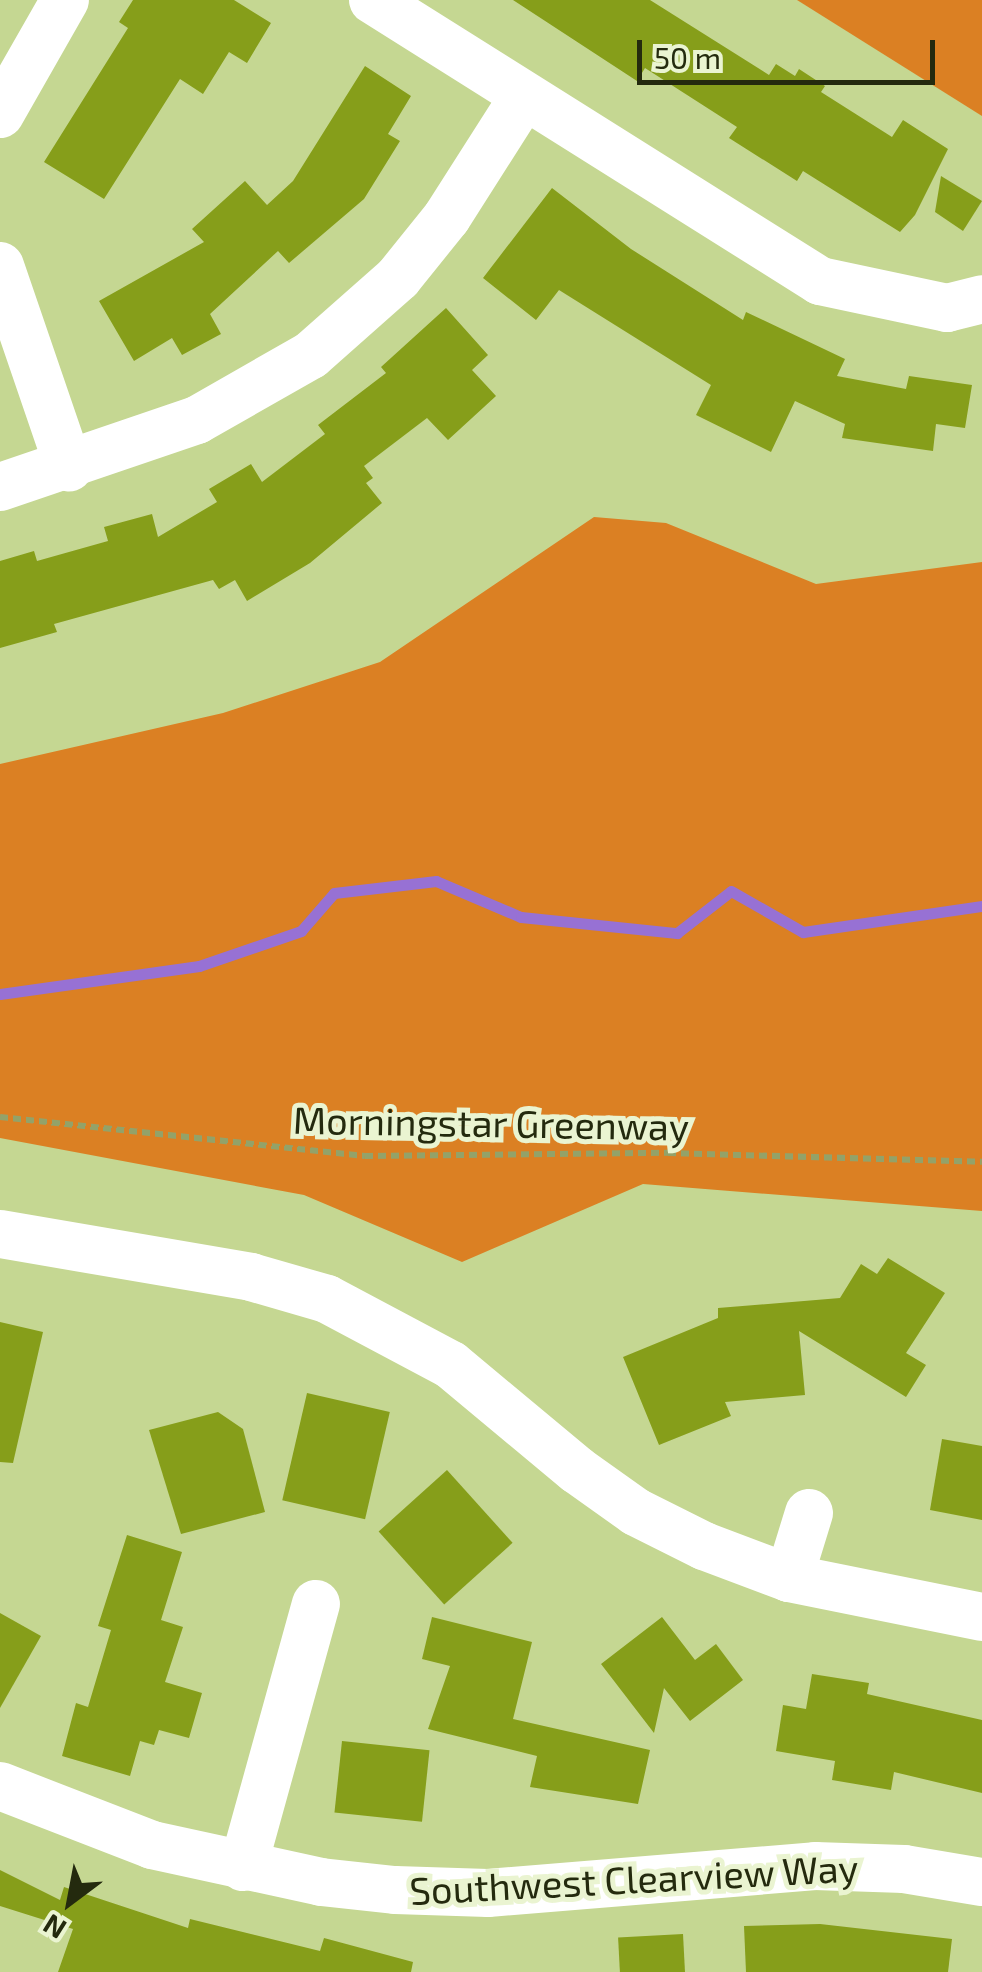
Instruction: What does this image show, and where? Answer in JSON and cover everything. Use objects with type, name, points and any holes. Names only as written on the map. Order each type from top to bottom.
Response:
[{"type":"street","points":[[0,114],[64,0]]},
{"type":"street","points":[[373,0],[820,280],[947,308],[982,299]]},
{"type":"street","points":[[0,487],[69,467],[197,420],[311,355],[398,278],[447,217],[524,96]]},
{"type":"street","points":[[0,266],[69,467]]},
{"type":"street","points":[[0,1234],[251,1277],[327,1300],[451,1366],[636,1512],[704,1546],[790,1578],[982,1617]]},
{"type":"street","points":[[790,1578],[809,1512]]},
{"type":"street","points":[[243,1867],[316,1604]]},
{"type":"street","name":"Southwest Clearview Way","points":[[0,1786],[152,1845],[243,1867],[395,1890],[488,1893],[815,1866],[904,1868],[982,1882]]},
{"type":"path","name":"Morningstar Greenway","points":[[0,1117],[365,1156],[649,1153],[982,1162]]},
{"type":"shaded area","points":[[797,0],[982,0],[982,116]]},
{"type":"shaded area","points":[[594,517],[666,523],[816,584],[982,562],[982,1211],[643,1184],[462,1262],[304,1195],[0,1138],[0,764],[223,713],[380,662]]},
{"type":"building","points":[[133,0],[234,0],[271,23],[247,63],[229,52],[203,94],[180,79],[104,199],[44,162],[128,28],[119,22]]},
{"type":"building","points":[[513,0],[650,0],[769,75],[776,64],[795,76],[799,69],[825,86],[821,92],[892,137],[903,120],[948,149],[915,215],[900,232],[803,171],[797,181],[729,138],[737,127],[645,68],[637,81]]},
{"type":"building","points":[[365,66],[411,96],[388,134],[400,141],[364,199],[289,263],[278,251],[210,314],[221,334],[182,355],[172,338],[134,361],[99,301],[204,242],[192,229],[245,181],[267,205],[293,181]]},
{"type":"building","points":[[941,176],[982,201],[963,231],[935,212]]},
{"type":"building","points":[[552,188],[631,249],[743,320],[746,312],[845,359],[837,376],[906,389],[909,376],[972,385],[965,428],[936,424],[933,451],[842,438],[845,424],[795,401],[771,452],[696,415],[711,385],[559,290],[536,320],[483,278]]},
{"type":"building","points":[[446,308],[488,355],[472,370],[496,396],[448,440],[427,418],[364,466],[373,478],[366,483],[382,503],[310,563],[247,601],[235,580],[219,589],[213,580],[54,624],[57,632],[0,648],[0,561],[34,551],[37,561],[108,541],[104,527],[152,514],[158,537],[217,502],[209,489],[251,464],[262,482],[325,434],[318,425],[386,373],[381,367]]},
{"type":"building","points":[[888,1258],[945,1293],[906,1353],[926,1365],[906,1397],[799,1331],[805,1395],[725,1402],[731,1416],[659,1445],[623,1357],[718,1318],[718,1308],[840,1298],[861,1264],[877,1274]]},
{"type":"building","points":[[0,1322],[43,1332],[13,1463],[0,1462]]},
{"type":"building","points":[[307,1393],[390,1412],[365,1519],[282,1500]]},
{"type":"building","points":[[218,1412],[243,1429],[265,1512],[181,1534],[149,1430]]},
{"type":"building","points":[[942,1439],[982,1446],[982,1520],[930,1510]]},
{"type":"building","points":[[447,1470],[513,1543],[444,1604],[379,1532]]},
{"type":"building","points":[[127,1535],[182,1552],[161,1620],[183,1627],[165,1682],[202,1693],[189,1738],[159,1730],[154,1745],[140,1741],[130,1776],[62,1756],[76,1703],[88,1707],[111,1630],[98,1626]]},
{"type":"building","points":[[0,1613],[41,1636],[0,1708]]},
{"type":"building","points":[[432,1617],[532,1642],[513,1719],[650,1750],[638,1804],[530,1787],[537,1756],[428,1729],[450,1666],[422,1659]]},
{"type":"building","points":[[662,1617],[695,1660],[716,1644],[743,1680],[690,1721],[664,1688],[654,1733],[601,1664]]},
{"type":"building","points":[[812,1674],[869,1683],[867,1694],[982,1720],[982,1793],[894,1772],[891,1790],[832,1780],[835,1761],[776,1751],[783,1705],[806,1709]]},
{"type":"building","points":[[342,1741],[430,1750],[422,1822],[334,1813]]},
{"type":"building","points":[[0,1870],[60,1900],[64,1887],[188,1928],[190,1919],[320,1951],[324,1938],[413,1962],[411,1972],[58,1972],[73,1929],[0,1906]]},
{"type":"building","points":[[820,1924],[952,1939],[948,1972],[746,1972],[744,1926]]},
{"type":"building","points":[[683,1934],[685,1972],[620,1972],[618,1937]]},
{"type":"waterway","points":[[0,994],[199,966],[301,931],[334,893],[436,881],[521,917],[677,933],[731,891],[803,932],[982,906]]}]
